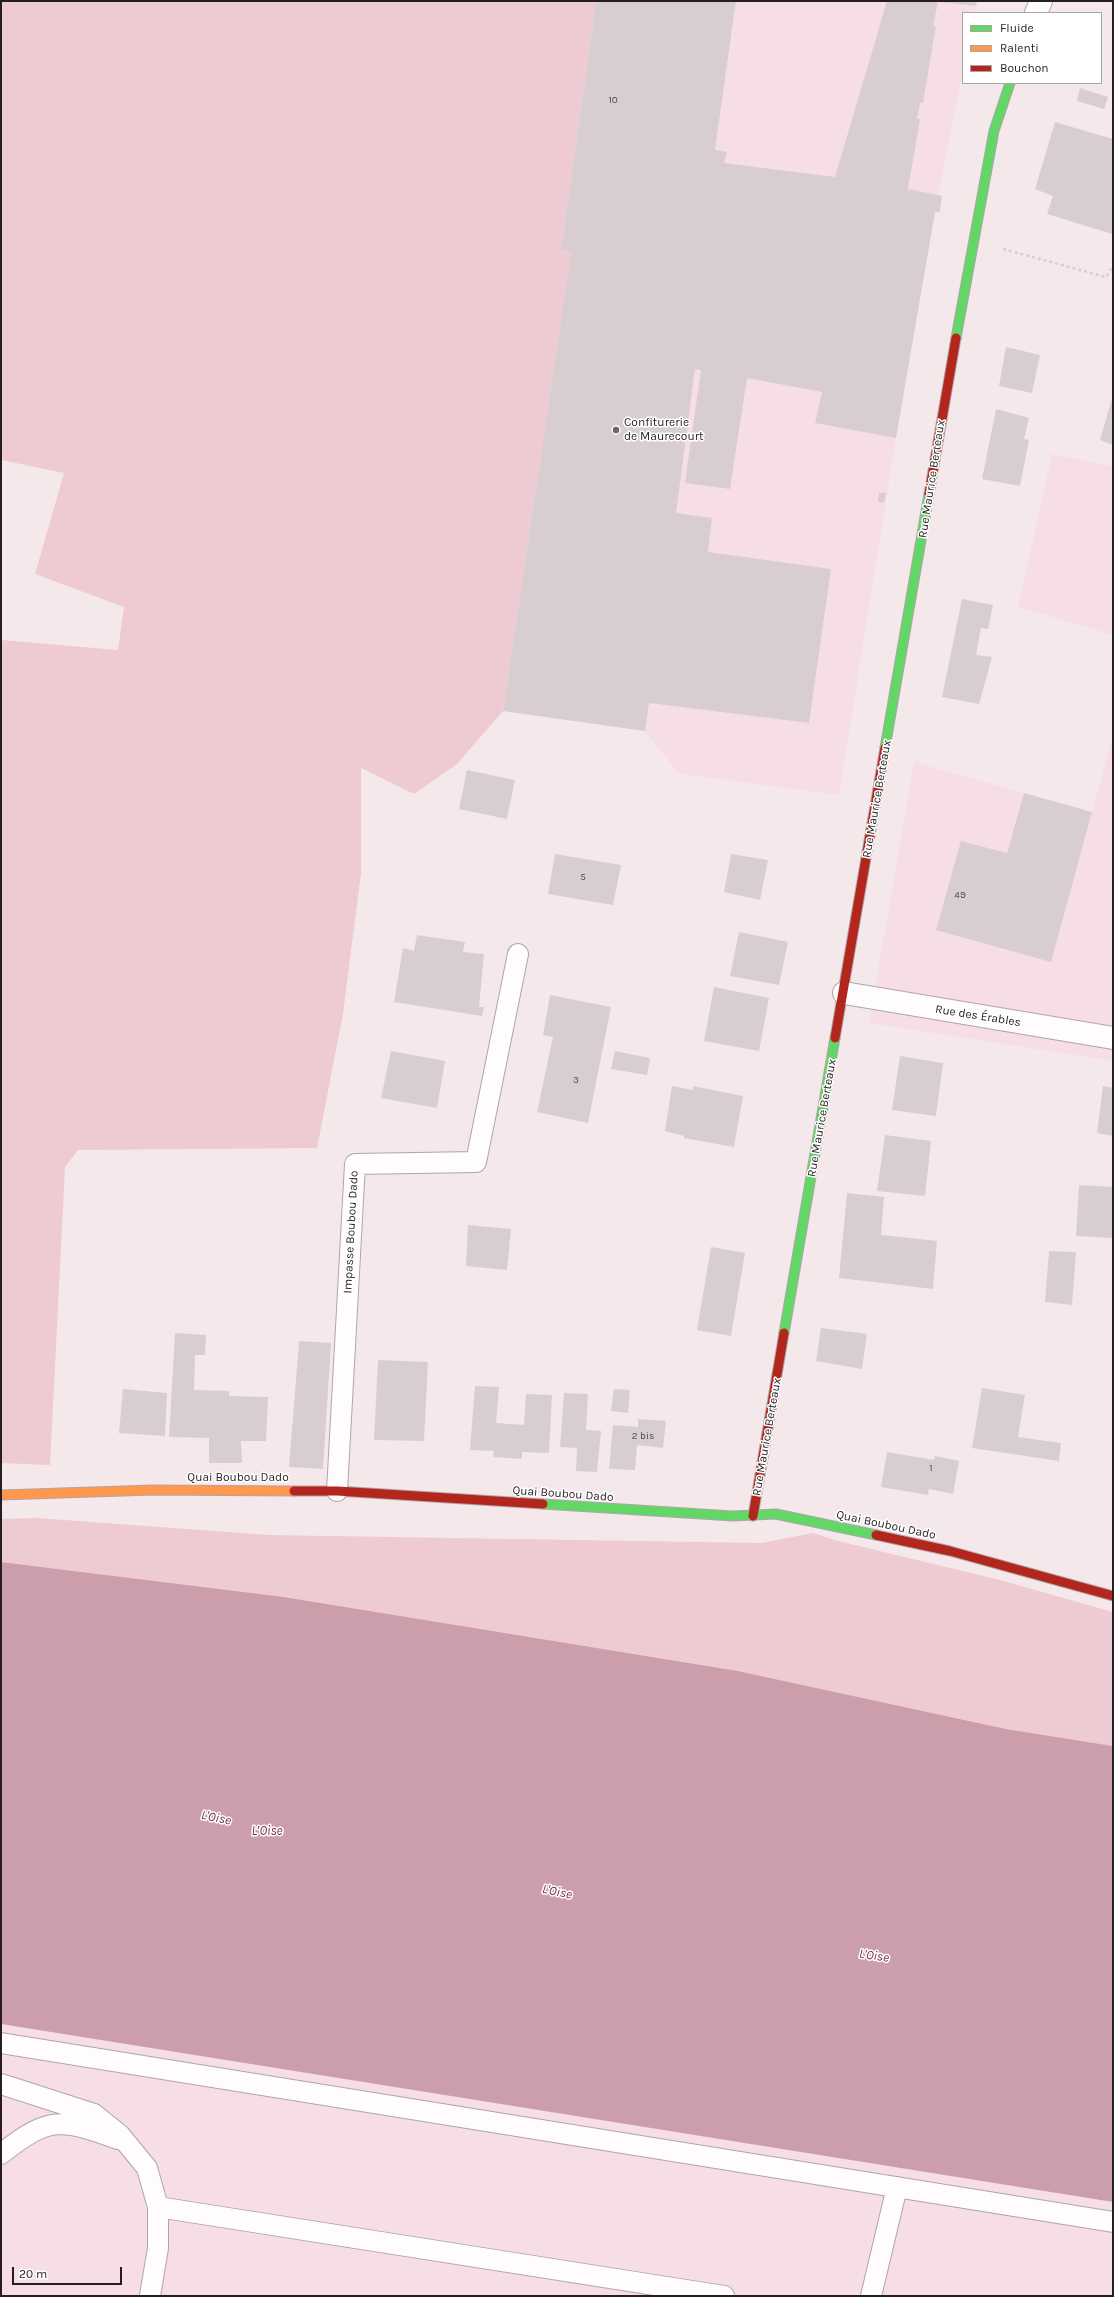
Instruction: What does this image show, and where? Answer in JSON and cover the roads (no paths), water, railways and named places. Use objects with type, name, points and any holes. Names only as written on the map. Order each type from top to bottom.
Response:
[{"type":"street","points":[[1036,12],[1041,1]]},
{"type":"street","name":"Rue Maurice Berteaux","points":[[753,1516],[973,241],[994,131],[1010,84]]},
{"type":"street","name":"Rue des Érables","points":[[844,993],[1113,1038]]},
{"type":"street","name":"Quai Boubou Dado","points":[[1,1494],[153,1490],[337,1491],[753,1516],[776,1514],[950,1551],[1113,1596]]},
{"type":"lane","name":"Impasse Boubou Dado","points":[[337,1491],[354,1164],[476,1162],[518,954]]},
{"type":"lane","points":[[1,2043],[1113,2222]]},
{"type":"lane","points":[[1,2084],[94,2114],[125,2142],[147,2168],[158,2206],[158,2248],[150,2296]]},
{"type":"lane","points":[[1,2154],[20,2139],[46,2125],[64,2123],[125,2142]]},
{"type":"lane","points":[[871,2296],[897,2187]]},
{"type":"lane","points":[[158,2206],[724,2296]]},
{"type":"water","name":"L’Oise","points":[[1,1562],[284,1597],[738,1671],[1006,1729],[1113,1746],[1113,2202],[1,2024]]},
{"type":"place","name":"Confiturerie de Maurecourt","points":[[616,430]]},
{"type":"water label","name":"L'Oise","points":[[216,1818]]},
{"type":"water label","name":"L'Oise","points":[[557,1892]]},
{"type":"water label","name":"L'Oise","points":[[874,1956]]}]
